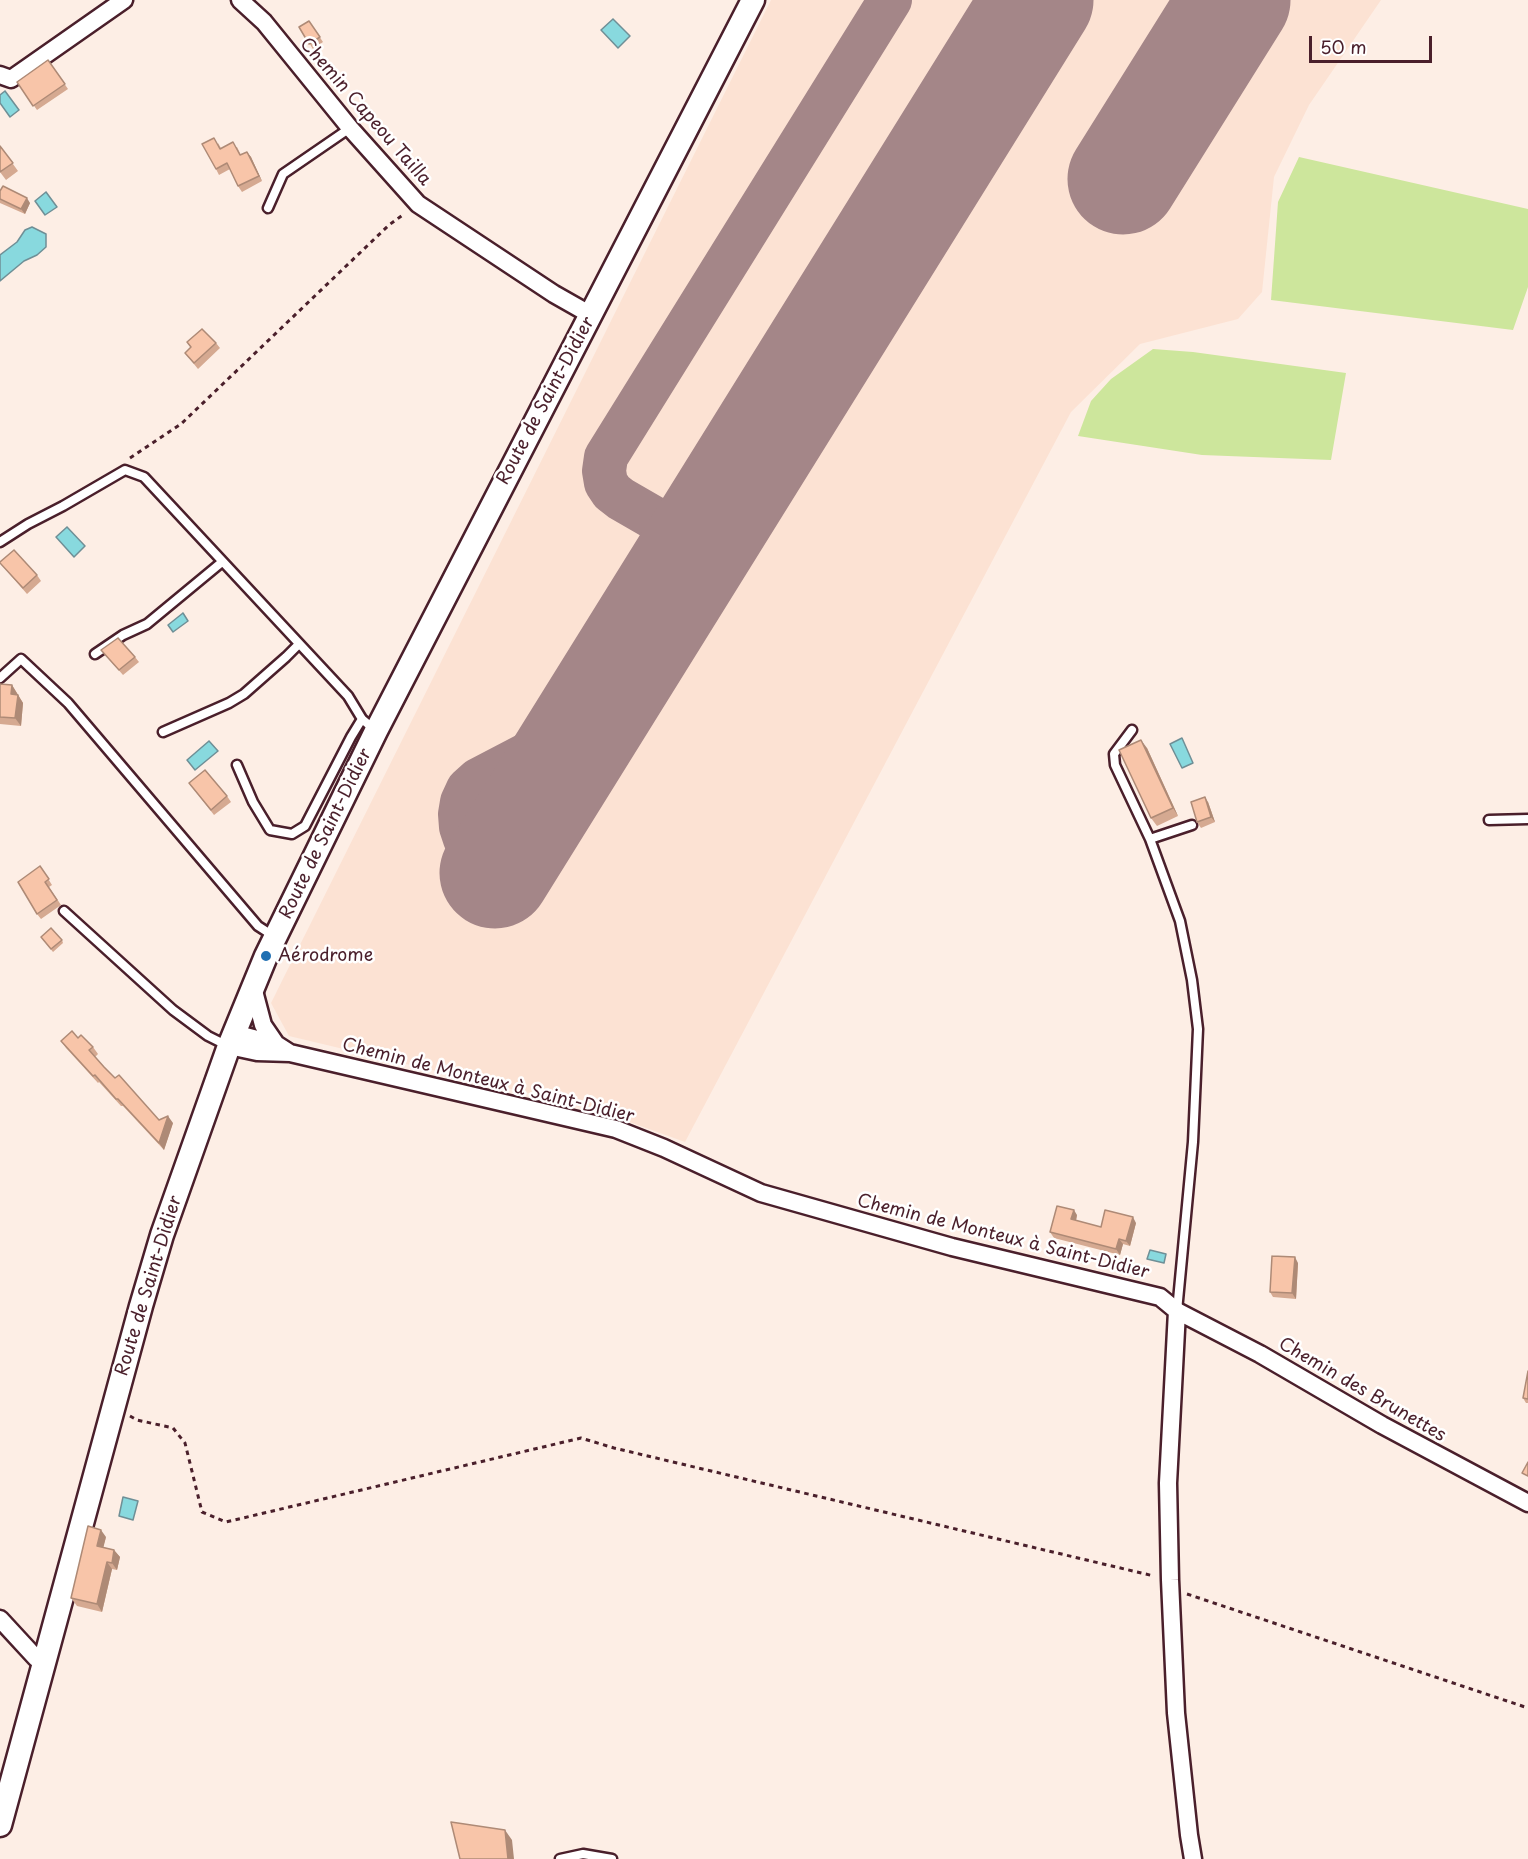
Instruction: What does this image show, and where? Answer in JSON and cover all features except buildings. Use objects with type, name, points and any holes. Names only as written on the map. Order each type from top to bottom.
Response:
[{"type":"main road","name":"Route de Saint-Didier","points":[[0,1825],[162,1235],[206,1105],[231,1040],[369,725],[591,315],[753,0]]},
{"type":"street","points":[[0,75],[11,79],[124,0]]},
{"type":"street","name":"Chemin Capeou Tailla","points":[[240,0],[264,22],[350,128],[418,204],[554,294],[591,315]]},
{"type":"street","points":[[253,987],[262,1025],[283,1048]]},
{"type":"street","name":"Chemin de Monteux à Saint-Didier","points":[[231,1040],[257,1052],[283,1048],[616,1129],[664,1148],[761,1193],[952,1247],[1161,1297],[1177,1311]]},
{"type":"street","points":[[1177,1311],[1168,1483],[1170,1580],[1176,1713],[1193,1859]]},
{"type":"street","name":"Chemin des Brunettes","points":[[1177,1311],[1260,1354],[1382,1425],[1528,1503]]},
{"type":"street","points":[[0,1619],[36,1658],[44,1661]]},
{"type":"lane","points":[[268,208],[283,174],[350,128]]},
{"type":"lane","points":[[0,542],[28,524],[125,471],[144,477],[348,696],[369,725],[351,737],[305,826],[292,834],[270,830],[253,802],[237,765]]},
{"type":"lane","points":[[95,654],[123,635],[147,624],[222,562]]},
{"type":"lane","points":[[163,732],[244,694],[299,644]]},
{"type":"lane","points":[[0,678],[21,659],[61,696],[258,926],[275,938]]},
{"type":"lane","points":[[1132,730],[1113,754],[1115,765],[1150,839],[1180,921],[1192,980],[1198,1029],[1193,1142],[1177,1311]]},
{"type":"lane","points":[[1489,820],[1528,819]]},
{"type":"lane","points":[[1150,839],[1192,825]]},
{"type":"lane","points":[[63,911],[173,1010],[208,1036],[231,1040]]},
{"type":"lane","points":[[560,1859],[583,1854],[612,1859]]},
{"type":"path","points":[[124,460],[135,456],[182,424],[389,225],[418,204]]},
{"type":"path","points":[[113,1407],[137,1420],[173,1428],[186,1443],[202,1512],[226,1522],[581,1438],[614,1448],[1170,1580],[1183,1593],[1528,1708]]},
{"type":"shaded area","points":[[771,0],[1381,0],[1309,105],[1274,177],[1262,292],[1238,319],[1140,344],[1071,412],[685,1142],[613,1116],[528,1093],[289,1036],[271,1003]]},
{"type":"green space","points":[[1299,157],[1528,209],[1528,287],[1513,330],[1271,300],[1278,202]]},
{"type":"green space","points":[[1153,349],[1193,352],[1346,373],[1331,460],[1202,455],[1078,436],[1091,401],[1111,379]]},
{"type":"water","points":[[613,19],[630,36],[618,48],[601,30]]},
{"type":"water","points":[[5,91],[19,110],[10,117],[0,103],[0,95]]},
{"type":"water","points":[[46,192],[57,207],[45,215],[35,201]]},
{"type":"water","points":[[32,227],[46,234],[46,247],[37,255],[24,261],[0,281],[0,255],[17,242],[25,230]]},
{"type":"water","points":[[67,527],[85,546],[74,557],[56,537]]},
{"type":"water","points":[[183,613],[188,621],[173,632],[168,625]]},
{"type":"water","points":[[1182,738],[1193,763],[1182,768],[1170,744]]},
{"type":"water","points":[[209,741],[218,751],[195,770],[187,760]]},
{"type":"water","points":[[1150,1250],[1166,1254],[1164,1263],[1147,1259]]},
{"type":"water","points":[[123,1497],[138,1501],[133,1520],[119,1516]]},
{"type":"taxiway","points":[[699,544],[612,492],[606,483],[604,471],[606,457],[890,0]]},
{"type":"taxiway","points":[[503,859],[492,859],[477,854],[465,839],[460,814],[468,789],[478,780],[589,722]]},
{"type":"runway","points":[[495,873],[1038,0]]},
{"type":"runway","points":[[1123,179],[1235,0]]},
{"type":"place","name":"Aérodrome","points":[[266,956]]}]
